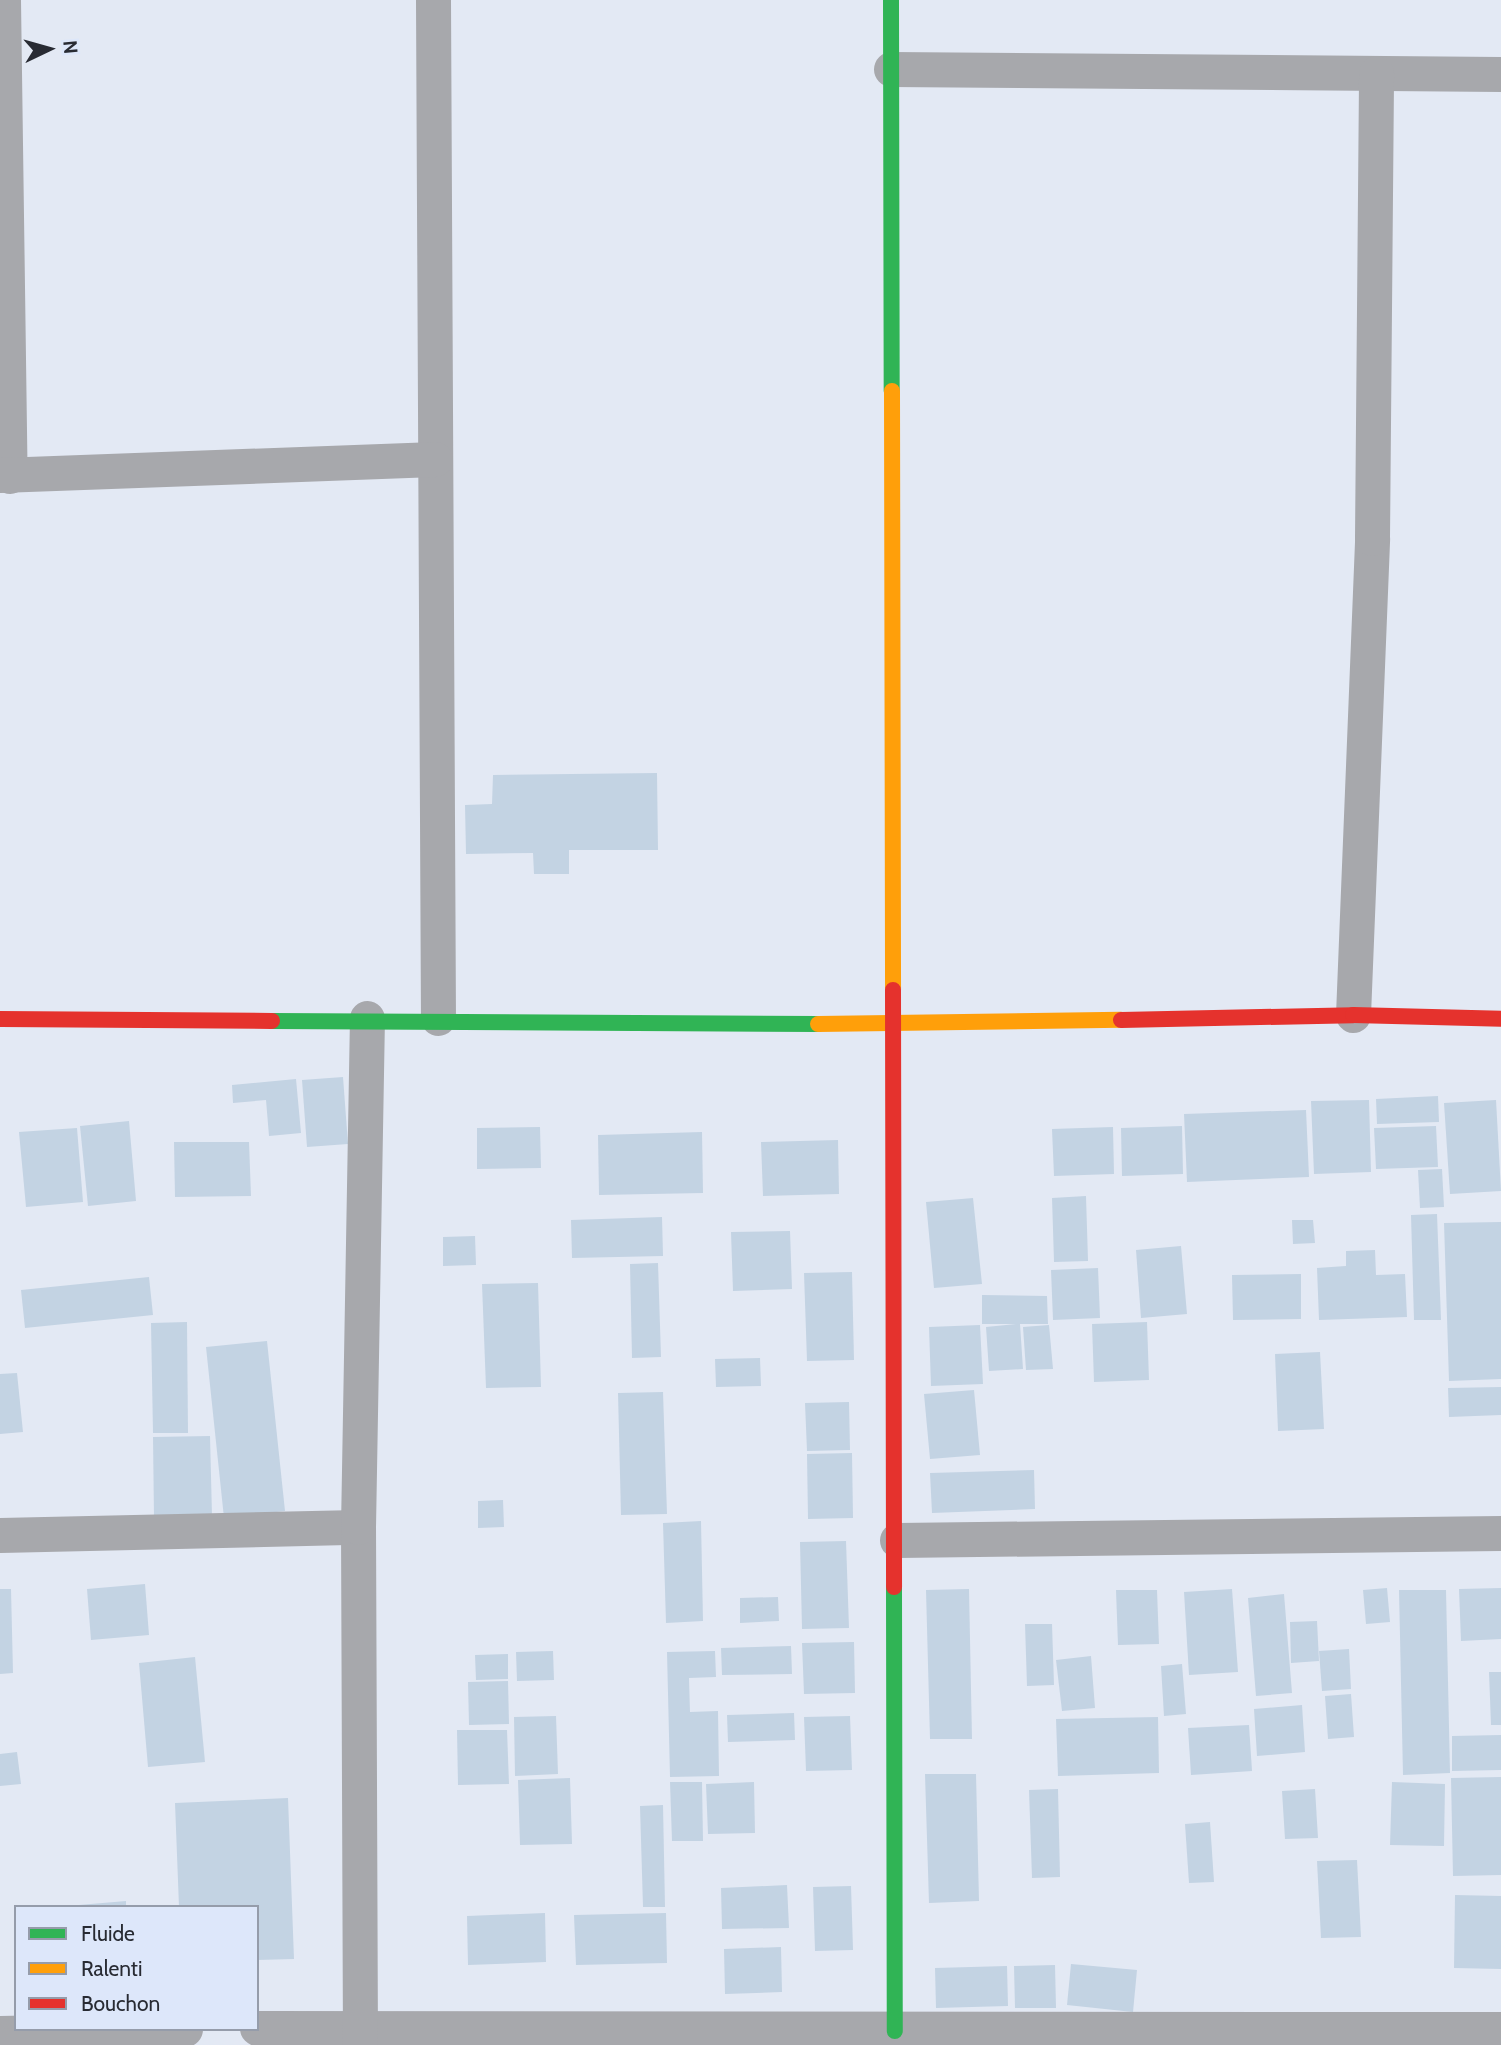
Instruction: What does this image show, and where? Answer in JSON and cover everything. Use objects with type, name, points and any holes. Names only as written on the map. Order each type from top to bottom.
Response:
[{"type":"street","points":[[3,0],[5,476],[435,459]]},
{"type":"street","points":[[433,0],[438,1018]]},
{"type":"street","points":[[891,0],[896,1024],[895,2031]]},
{"type":"street","points":[[891,69],[1501,74]]},
{"type":"street","points":[[1353,1015],[1372,538],[1376,73]]},
{"type":"street","points":[[0,1019],[438,1018],[896,1024],[1353,1015],[1501,1019]]},
{"type":"street","points":[[360,2036],[358,1527],[367,1018]]},
{"type":"street","points":[[0,1535],[358,1527]]},
{"type":"street","points":[[897,1539],[1501,1533]]},
{"type":"street","points":[[259,2028],[360,2036],[1501,2029]]},
{"type":"street","points":[[0,2033],[92,2031]]},
{"type":"building","points":[[657,773],[658,850],[569,850],[569,874],[534,874],[533,853],[466,854],[465,805],[492,804],[493,775]]},
{"type":"building","points":[[343,1077],[348,1144],[307,1147],[302,1080]]},
{"type":"building","points":[[296,1079],[301,1133],[269,1136],[266,1100],[233,1103],[232,1085]]},
{"type":"building","points":[[1438,1096],[1439,1122],[1377,1124],[1376,1099]]},
{"type":"building","points":[[1369,1100],[1371,1172],[1314,1174],[1311,1101]]},
{"type":"building","points":[[1496,1100],[1501,1191],[1450,1194],[1444,1103]]},
{"type":"building","points":[[1306,1110],[1309,1177],[1187,1182],[1184,1114]]},
{"type":"building","points":[[129,1121],[136,1201],[88,1206],[80,1126]]},
{"type":"building","points":[[1182,1126],[1183,1174],[1122,1176],[1121,1128]]},
{"type":"building","points":[[1436,1126],[1438,1167],[1376,1169],[1374,1128]]},
{"type":"building","points":[[540,1127],[541,1168],[477,1169],[477,1128]]},
{"type":"building","points":[[1113,1127],[1114,1174],[1054,1176],[1052,1129]]},
{"type":"building","points":[[77,1128],[83,1202],[26,1207],[19,1132]]},
{"type":"building","points":[[702,1132],[703,1193],[599,1195],[598,1135]]},
{"type":"building","points":[[838,1140],[839,1194],[763,1196],[761,1142]]},
{"type":"building","points":[[174,1142],[249,1142],[251,1196],[175,1197]]},
{"type":"building","points":[[1442,1169],[1444,1207],[1420,1208],[1418,1170]]},
{"type":"building","points":[[1086,1196],[1088,1261],[1054,1262],[1052,1198]]},
{"type":"building","points":[[973,1198],[982,1284],[934,1288],[926,1202]]},
{"type":"building","points":[[1437,1214],[1441,1320],[1414,1320],[1411,1215]]},
{"type":"building","points":[[662,1217],[663,1256],[572,1258],[571,1220]]},
{"type":"building","points":[[1292,1220],[1313,1220],[1315,1243],[1293,1244]]},
{"type":"building","points":[[1501,1222],[1501,1379],[1449,1381],[1444,1223]]},
{"type":"building","points":[[790,1231],[792,1289],[733,1291],[731,1232]]},
{"type":"building","points":[[475,1236],[476,1265],[443,1266],[443,1237]]},
{"type":"building","points":[[1181,1246],[1187,1314],[1141,1318],[1136,1250]]},
{"type":"building","points":[[1375,1250],[1376,1275],[1405,1274],[1407,1317],[1319,1320],[1317,1268],[1346,1266],[1346,1251]]},
{"type":"building","points":[[658,1263],[661,1357],[632,1358],[630,1264]]},
{"type":"building","points":[[1098,1268],[1100,1318],[1053,1320],[1051,1270]]},
{"type":"building","points":[[852,1272],[854,1360],[807,1361],[804,1273]]},
{"type":"building","points":[[1301,1274],[1301,1319],[1233,1320],[1232,1275]]},
{"type":"building","points":[[149,1277],[153,1315],[25,1328],[21,1290]]},
{"type":"building","points":[[538,1283],[541,1387],[486,1388],[482,1284]]},
{"type":"building","points":[[982,1295],[1047,1296],[1048,1324],[1020,1324],[1023,1369],[989,1371],[986,1327],[1016,1324],[982,1324]]},
{"type":"building","points":[[187,1322],[188,1433],[153,1433],[151,1323]]},
{"type":"building","points":[[1147,1322],[1149,1380],[1094,1382],[1092,1324]]},
{"type":"building","points":[[980,1325],[983,1384],[931,1386],[929,1327]]},
{"type":"building","points":[[1049,1325],[1053,1369],[1026,1370],[1023,1327]]},
{"type":"building","points":[[267,1341],[285,1511],[224,1518],[206,1347]]},
{"type":"building","points":[[1320,1352],[1324,1429],[1278,1431],[1275,1354]]},
{"type":"building","points":[[760,1358],[761,1386],[716,1387],[715,1359]]},
{"type":"building","points":[[17,1373],[23,1432],[0,1434],[0,1374]]},
{"type":"building","points":[[1501,1387],[1501,1415],[1449,1417],[1448,1388]]},
{"type":"building","points":[[974,1390],[980,1455],[930,1459],[924,1394]]},
{"type":"building","points":[[663,1392],[667,1514],[621,1515],[618,1393]]},
{"type":"building","points":[[849,1402],[850,1450],[807,1451],[805,1403]]},
{"type":"building","points":[[210,1436],[212,1516],[154,1518],[153,1437]]},
{"type":"building","points":[[852,1453],[853,1518],[808,1519],[807,1454]]},
{"type":"building","points":[[1034,1470],[1035,1509],[932,1513],[930,1473]]},
{"type":"building","points":[[503,1500],[504,1527],[478,1528],[478,1501]]},
{"type":"building","points":[[701,1521],[703,1621],[666,1623],[663,1523]]},
{"type":"building","points":[[846,1541],[849,1628],[802,1629],[800,1542]]},
{"type":"building","points":[[145,1584],[149,1635],[91,1640],[87,1589]]},
{"type":"building","points":[[1387,1588],[1390,1622],[1366,1624],[1363,1590]]},
{"type":"building","points":[[1501,1588],[1501,1639],[1461,1641],[1459,1589]]},
{"type":"building","points":[[0,1589],[11,1589],[13,1673],[0,1674]]},
{"type":"building","points":[[969,1589],[972,1739],[930,1739],[926,1590]]},
{"type":"building","points":[[1232,1589],[1238,1672],[1189,1675],[1184,1592]]},
{"type":"building","points":[[1116,1590],[1157,1590],[1159,1644],[1118,1645]]},
{"type":"building","points":[[1399,1590],[1446,1590],[1450,1773],[1403,1775]]},
{"type":"building","points":[[1284,1594],[1292,1693],[1256,1696],[1248,1598]]},
{"type":"building","points":[[778,1597],[779,1621],[740,1623],[740,1598]]},
{"type":"building","points":[[1317,1621],[1319,1661],[1291,1663],[1290,1622]]},
{"type":"building","points":[[1025,1624],[1052,1624],[1054,1685],[1027,1686]]},
{"type":"building","points":[[854,1642],[855,1693],[804,1694],[802,1643]]},
{"type":"building","points":[[791,1646],[792,1674],[722,1675],[721,1648]]},
{"type":"building","points":[[1349,1649],[1351,1689],[1322,1691],[1319,1651]]},
{"type":"building","points":[[553,1651],[554,1680],[517,1681],[516,1652]]},
{"type":"building","points":[[715,1651],[716,1677],[689,1678],[690,1712],[718,1711],[719,1776],[670,1777],[667,1652]]},
{"type":"building","points":[[508,1654],[508,1679],[476,1680],[475,1655]]},
{"type":"building","points":[[1091,1656],[1095,1708],[1062,1711],[1056,1660]]},
{"type":"building","points":[[195,1657],[205,1762],[148,1767],[139,1663]]},
{"type":"building","points":[[1182,1664],[1186,1714],[1164,1716],[1161,1666]]},
{"type":"building","points":[[1489,1672],[1501,1672],[1501,1725],[1491,1725]]},
{"type":"building","points":[[508,1681],[509,1724],[469,1725],[468,1682]]},
{"type":"building","points":[[1351,1694],[1354,1737],[1328,1739],[1325,1696]]},
{"type":"building","points":[[1302,1705],[1305,1752],[1257,1756],[1254,1709]]},
{"type":"building","points":[[794,1713],[795,1740],[728,1742],[727,1715]]},
{"type":"building","points":[[556,1716],[558,1774],[515,1776],[514,1717]]},
{"type":"building","points":[[850,1716],[852,1770],[806,1771],[804,1717]]},
{"type":"building","points":[[1158,1717],[1159,1773],[1058,1776],[1056,1719]]},
{"type":"building","points":[[1249,1725],[1252,1771],[1191,1775],[1188,1728]]},
{"type":"building","points":[[457,1730],[507,1730],[509,1784],[458,1785]]},
{"type":"building","points":[[1501,1735],[1501,1770],[1452,1771],[1452,1736]]},
{"type":"building","points":[[17,1752],[21,1784],[0,1786],[0,1754]]},
{"type":"building","points":[[925,1774],[976,1774],[979,1901],[929,1903]]},
{"type":"building","points":[[1501,1777],[1501,1875],[1453,1876],[1451,1778]]},
{"type":"building","points":[[570,1778],[572,1844],[520,1845],[518,1780]]},
{"type":"building","points":[[670,1782],[702,1782],[703,1841],[672,1841]]},
{"type":"building","points":[[754,1782],[755,1833],[708,1834],[706,1784]]},
{"type":"building","points":[[1392,1782],[1445,1784],[1444,1846],[1390,1845]]},
{"type":"building","points":[[1058,1789],[1060,1877],[1032,1878],[1029,1790]]},
{"type":"building","points":[[1315,1789],[1318,1838],[1285,1839],[1282,1791]]},
{"type":"building","points":[[288,1798],[294,1959],[259,1960],[259,1905],[179,1905],[175,1803]]},
{"type":"building","points":[[663,1805],[665,1907],[643,1907],[640,1806]]},
{"type":"building","points":[[1210,1822],[1214,1882],[1189,1883],[1185,1824]]},
{"type":"building","points":[[1357,1860],[1361,1937],[1321,1938],[1317,1861]]},
{"type":"building","points":[[787,1885],[789,1928],[722,1929],[721,1888]]},
{"type":"building","points":[[851,1886],[853,1950],[815,1951],[813,1887]]},
{"type":"building","points":[[1455,1895],[1501,1896],[1501,1969],[1454,1968]]},
{"type":"building","points":[[126,1901],[126,1905],[79,1905]]},
{"type":"building","points":[[545,1913],[546,1962],[468,1965],[467,1916]]},
{"type":"building","points":[[666,1913],[667,1963],[576,1965],[574,1915]]},
{"type":"building","points":[[781,1947],[782,1992],[725,1994],[724,1949]]},
{"type":"building","points":[[1071,1964],[1137,1970],[1133,2012],[1067,2005]]},
{"type":"building","points":[[1055,1965],[1056,2008],[1015,2008],[1014,1966]]},
{"type":"building","points":[[1007,1966],[1008,2006],[936,2008],[935,1968]]},
{"type":"traffic: fast","points":[[891,0],[892,391]]},
{"type":"traffic: fast","points":[[272,1021],[818,1024]]},
{"type":"traffic: fast","points":[[894,1587],[895,2031]]},
{"type":"traffic: slow","points":[[892,391],[893,990]]},
{"type":"traffic: slow","points":[[818,1024],[1121,1020]]},
{"type":"traffic: jam","points":[[893,990],[894,1587]]},
{"type":"traffic: jam","points":[[1121,1020],[1353,1015],[1501,1019]]},
{"type":"traffic: jam","points":[[0,1019],[272,1021]]}]
